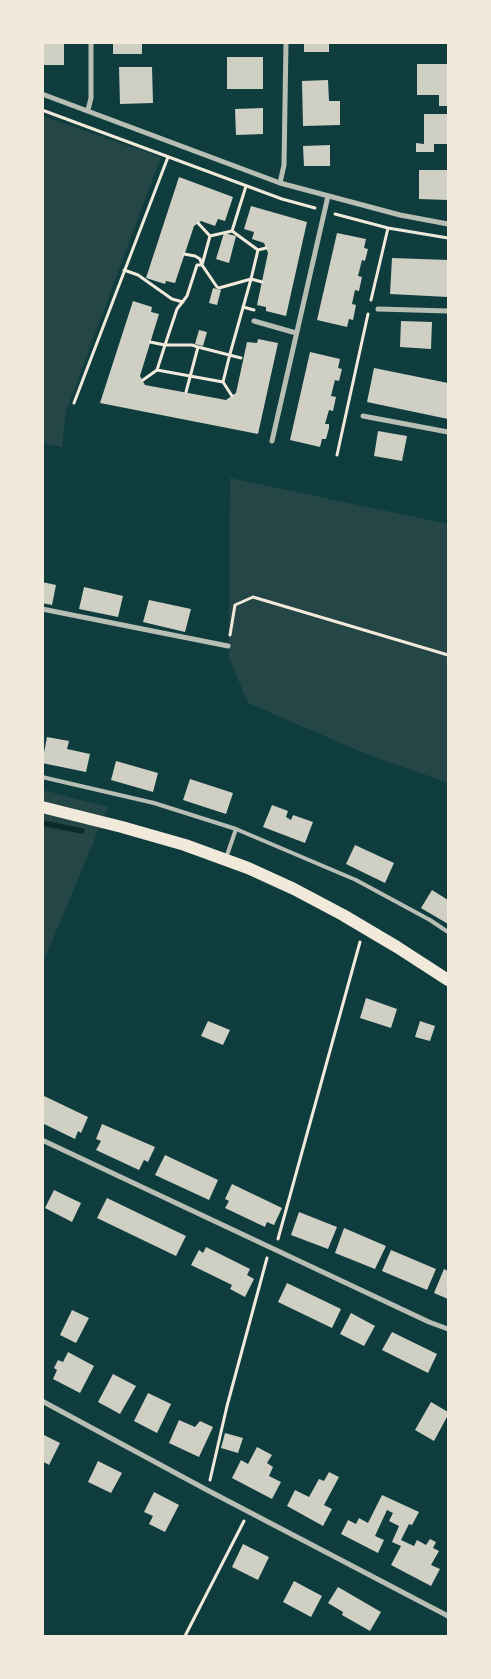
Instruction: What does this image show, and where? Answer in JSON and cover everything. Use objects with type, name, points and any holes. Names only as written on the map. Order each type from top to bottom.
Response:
[{"type":"main road","points":[[42,807],[122,826],[185,845],[294,889],[364,927],[448,980]]},
{"type":"street","points":[[88,110],[91,98],[91,42]]},
{"type":"street","points":[[280,183],[284,165],[286,42]]},
{"type":"street","points":[[42,94],[280,183],[400,215],[448,224]]},
{"type":"street","points":[[272,441],[328,196]]},
{"type":"street","points":[[378,308],[448,311]]},
{"type":"street","points":[[254,322],[296,332]]},
{"type":"street","points":[[363,416],[448,432]]},
{"type":"street","points":[[42,609],[228,646]]},
{"type":"street","points":[[42,1140],[448,1329]]},
{"type":"street","points":[[42,1401],[448,1616]]},
{"type":"lane","points":[[42,777],[154,803],[236,829],[356,880],[430,920],[448,932]]},
{"type":"lane","points":[[225,860],[236,829]]},
{"type":"path","points":[[74,403],[168,157]]},
{"type":"path","points":[[232,230],[246,186]]},
{"type":"path","points":[[198,223],[210,236]]},
{"type":"path","points":[[336,455],[388,228]]},
{"type":"path","points":[[210,236],[232,230]]},
{"type":"path","points":[[232,230],[258,250]]},
{"type":"path","points":[[202,265],[210,236]]},
{"type":"path","points":[[258,250],[266,248]]},
{"type":"path","points":[[232,396],[224,382],[258,250]]},
{"type":"path","points":[[184,254],[200,259],[217,287],[220,288],[250,279],[262,282]]},
{"type":"path","points":[[142,380],[158,370],[177,309],[187,296],[197,266],[202,265]]},
{"type":"path","points":[[124,270],[138,275],[172,299],[183,302]]},
{"type":"path","points":[[150,342],[165,345],[192,345],[241,358]]},
{"type":"path","points":[[186,392],[198,347]]},
{"type":"path","points":[[158,370],[224,382]]},
{"type":"path","points":[[228,646],[235,605],[253,597],[448,655]]},
{"type":"path","points":[[207,1490],[226,1406],[364,927]]},
{"type":"path","points":[[185,1636],[249,1512]]},
{"type":"shaded area","points":[[43,116],[161,157],[66,412],[62,447],[43,443]]},
{"type":"shaded area","points":[[230,478],[448,524],[448,783],[366,754],[248,703],[229,658]]},
{"type":"shaded area","points":[[43,790],[108,807],[43,963]]},
{"type":"building","points":[[42,42],[64,42],[64,65],[42,65]]},
{"type":"building","points":[[113,42],[142,42],[142,54],[113,54]]},
{"type":"building","points":[[304,42],[329,42],[329,52],[304,52]]},
{"type":"building","points":[[227,57],[263,57],[263,89],[227,89]]},
{"type":"building","points":[[417,64],[447,64],[448,106],[439,106],[439,95],[417,95]]},
{"type":"building","points":[[119,67],[152,67],[153,103],[120,104]]},
{"type":"building","points":[[328,80],[329,101],[340,101],[340,125],[303,126],[302,81]]},
{"type":"building","points":[[263,108],[263,134],[236,135],[235,109]]},
{"type":"building","points":[[424,114],[448,114],[448,144],[434,144],[434,152],[416,152],[416,143],[424,144]]},
{"type":"building","points":[[330,145],[330,166],[304,166],[303,146]]},
{"type":"building","points":[[419,170],[448,170],[448,200],[419,199]]},
{"type":"building","points":[[179,177],[233,197],[225,221],[218,219],[215,226],[201,221],[194,226],[175,283],[166,281],[165,284],[146,278]]},
{"type":"building","points":[[251,206],[307,222],[286,316],[266,311],[266,307],[257,305],[268,253],[264,243],[252,239],[254,232],[244,229]]},
{"type":"building","points":[[224,233],[236,236],[229,263],[216,259]]},
{"type":"building","points":[[337,233],[366,239],[364,248],[368,249],[365,261],[362,260],[358,276],[362,277],[359,291],[355,290],[352,304],[356,305],[353,320],[349,319],[347,327],[317,320]]},
{"type":"building","points":[[392,258],[448,260],[448,297],[390,294]]},
{"type":"building","points":[[213,288],[221,290],[217,305],[209,303]]},
{"type":"building","points":[[133,301],[152,307],[151,312],[159,314],[140,376],[145,385],[226,400],[236,393],[247,342],[257,343],[258,339],[278,343],[258,434],[100,403]]},
{"type":"building","points":[[401,321],[432,322],[431,349],[400,347]]},
{"type":"building","points":[[199,330],[207,332],[203,346],[195,344]]},
{"type":"building","points":[[310,352],[340,359],[338,368],[342,369],[339,381],[335,380],[331,396],[336,397],[333,411],[329,410],[325,424],[329,424],[329,428],[326,439],[322,439],[320,447],[290,440]]},
{"type":"building","points":[[374,368],[448,383],[448,419],[367,402]]},
{"type":"building","points":[[378,431],[407,436],[402,461],[374,456]]},
{"type":"building","points":[[42,582],[56,585],[52,605],[42,603]]},
{"type":"building","points":[[84,587],[123,596],[118,617],[79,609]]},
{"type":"building","points":[[149,600],[191,609],[185,632],[143,622]]},
{"type":"building","points":[[47,737],[69,741],[67,749],[90,754],[86,772],[42,763]]},
{"type":"building","points":[[116,761],[158,773],[153,792],[111,780]]},
{"type":"building","points":[[190,779],[233,793],[226,814],[183,800]]},
{"type":"building","points":[[272,805],[288,811],[286,817],[291,820],[293,815],[313,822],[305,843],[263,827]]},
{"type":"building","points":[[355,845],[394,863],[385,883],[346,864]]},
{"type":"building","points":[[432,890],[448,900],[448,924],[421,908]]},
{"type":"building","points":[[366,998],[397,1009],[391,1028],[360,1018]]},
{"type":"building","points":[[208,1021],[230,1030],[223,1045],[201,1036]]},
{"type":"building","points":[[420,1021],[435,1026],[430,1041],[415,1037]]},
{"type":"building","points":[[42,1095],[88,1117],[81,1133],[78,1131],[75,1139],[42,1123]]},
{"type":"building","points":[[102,1124],[155,1147],[148,1162],[144,1160],[139,1170],[96,1150],[101,1141],[96,1139]]},
{"type":"building","points":[[165,1155],[218,1180],[209,1200],[155,1175]]},
{"type":"building","points":[[232,1184],[282,1208],[274,1225],[267,1222],[265,1227],[225,1208],[229,1201],[225,1199]]},
{"type":"building","points":[[54,1190],[81,1203],[72,1222],[45,1208]]},
{"type":"building","points":[[107,1198],[186,1236],[176,1256],[97,1218]]},
{"type":"building","points":[[299,1212],[337,1227],[328,1249],[291,1235]]},
{"type":"building","points":[[344,1228],[386,1246],[375,1269],[335,1253]]},
{"type":"building","points":[[206,1247],[250,1269],[247,1275],[254,1279],[245,1297],[230,1289],[232,1285],[191,1265],[199,1250],[203,1253]]},
{"type":"building","points":[[391,1250],[436,1269],[427,1290],[382,1271]]},
{"type":"building","points":[[444,1269],[448,1271],[448,1299],[434,1293]]},
{"type":"building","points":[[287,1283],[341,1309],[332,1328],[278,1302]]},
{"type":"building","points":[[72,1310],[89,1318],[76,1343],[60,1335]]},
{"type":"building","points":[[351,1313],[375,1326],[364,1346],[340,1334]]},
{"type":"building","points":[[392,1332],[437,1354],[428,1373],[382,1350]]},
{"type":"building","points":[[68,1352],[94,1366],[80,1393],[53,1379],[57,1370],[54,1368],[58,1360],[63,1362]]},
{"type":"building","points":[[113,1374],[136,1386],[120,1414],[98,1402]]},
{"type":"building","points":[[148,1393],[171,1404],[157,1433],[134,1421]]},
{"type":"building","points":[[431,1402],[448,1412],[434,1441],[415,1430]]},
{"type":"building","points":[[179,1420],[195,1427],[200,1421],[213,1427],[199,1457],[169,1443]]},
{"type":"building","points":[[225,1433],[243,1438],[238,1453],[221,1448]]},
{"type":"building","points":[[42,1434],[60,1443],[49,1465],[42,1461]]},
{"type":"building","points":[[257,1447],[272,1455],[267,1463],[273,1467],[269,1476],[281,1482],[272,1499],[232,1478],[241,1460],[248,1464]]},
{"type":"building","points":[[98,1461],[122,1473],[111,1493],[88,1482]]},
{"type":"building","points":[[329,1472],[339,1477],[324,1505],[332,1509],[323,1526],[287,1506],[295,1490],[309,1497],[319,1479],[324,1481]]},
{"type":"building","points":[[154,1492],[179,1505],[165,1532],[149,1524],[153,1516],[144,1512]]},
{"type":"building","points":[[382,1495],[419,1512],[412,1525],[409,1524],[401,1540],[414,1546],[417,1540],[426,1545],[430,1539],[436,1542],[433,1548],[439,1551],[431,1565],[440,1569],[431,1586],[391,1565],[401,1546],[392,1542],[399,1526],[389,1521],[393,1513],[387,1510],[375,1536],[384,1540],[378,1553],[341,1534],[348,1520],[356,1524],[359,1518],[368,1523]]},
{"type":"building","points":[[243,1544],[269,1557],[258,1580],[232,1567]]},
{"type":"building","points":[[294,1581],[322,1596],[311,1617],[283,1602]]},
{"type":"building","points":[[338,1587],[381,1612],[370,1631],[342,1615],[343,1612],[328,1603]]},
{"type":"waterway","points":[[42,823],[82,831]]}]
